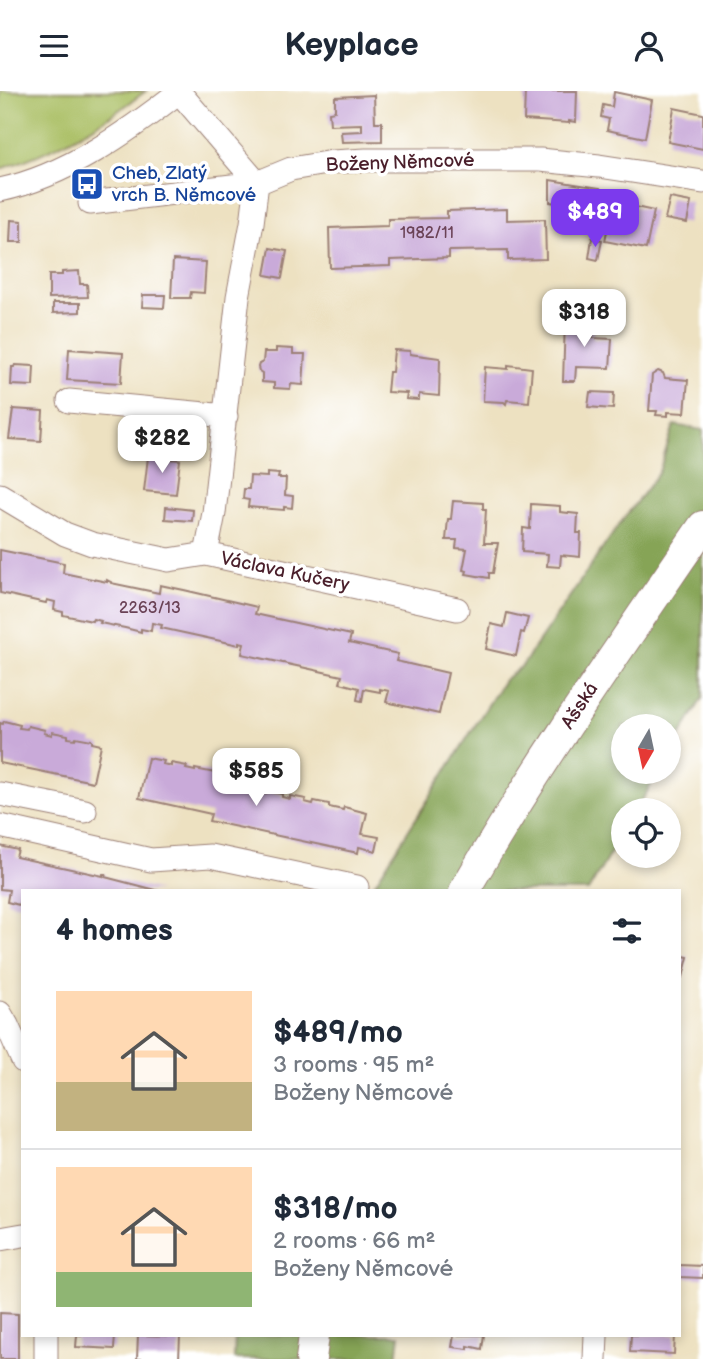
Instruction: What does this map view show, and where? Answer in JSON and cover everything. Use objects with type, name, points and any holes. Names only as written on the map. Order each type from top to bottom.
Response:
[{"type":"main road","name":"Ašská","points":[[465,889],[497,834],[598,677],[703,526]]},
{"type":"main road","points":[[310,1359],[314,1337]]},
{"type":"street","points":[[0,190],[54,172],[121,136],[179,91],[257,183],[253,223],[238,297],[214,513],[206,554]]},
{"type":"street","name":"Boženy Němcové","points":[[90,203],[257,183],[290,169],[366,160],[540,160],[703,182]]},
{"type":"street","points":[[69,401],[226,416]]},
{"type":"street","name":"Václava Kučery","points":[[0,495],[65,534],[92,544],[169,560],[206,554],[457,610]]},
{"type":"street","points":[[0,794],[85,811]]},
{"type":"street","points":[[0,826],[151,860],[210,856],[357,887]]},
{"type":"street","points":[[0,1013],[21,1056]]},
{"type":"street","points":[[0,1239],[21,1235]]},
{"type":"street","points":[[46,1359],[47,1337]]},
{"type":"street","points":[[595,1359],[596,1337]]},
{"type":"green space","points":[[0,91],[146,91],[76,136],[0,169]]},
{"type":"green space","points":[[674,425],[703,430],[703,697],[681,735],[681,714],[611,714],[611,784],[652,784],[643,798],[611,798],[611,852],[589,889],[371,889],[504,680],[522,666],[616,529],[659,472]]},
{"type":"green space","points":[[235,1337],[400,1337],[397,1359],[234,1359]]},
{"type":"building","points":[[525,91],[577,91],[576,122],[524,120]]},
{"type":"building","points":[[614,92],[652,100],[645,138],[607,130],[609,119],[601,117],[603,105],[612,107]]},
{"type":"building","points":[[374,95],[375,122],[382,122],[382,141],[342,142],[341,132],[362,131],[362,124],[330,125],[329,112],[335,111],[335,97]]},
{"type":"building","points":[[674,108],[703,114],[703,149],[668,142]]},
{"type":"building","points":[[550,180],[600,188],[596,208],[550,202]]},
{"type":"building","points":[[670,198],[691,202],[687,223],[665,219]]},
{"type":"building","points":[[617,203],[654,211],[646,249],[605,241],[608,226],[612,227]]},
{"type":"building","points":[[507,209],[507,220],[545,219],[546,259],[508,260],[508,250],[449,251],[449,258],[390,260],[390,266],[330,268],[329,228],[388,226],[388,219],[447,218],[447,211]]},
{"type":"building","points":[[11,220],[22,221],[22,242],[10,242]]},
{"type":"building","points":[[592,238],[602,240],[598,260],[589,258]]},
{"type":"building","points":[[270,248],[287,251],[282,278],[265,275]]},
{"type":"building","points":[[173,260],[206,262],[204,293],[191,292],[190,298],[171,298]]},
{"type":"building","points":[[79,271],[80,284],[87,284],[88,297],[49,298],[49,275]]},
{"type":"building","points":[[143,295],[165,295],[164,308],[142,307]]},
{"type":"building","points":[[53,303],[80,303],[80,312],[53,313]]},
{"type":"building","points":[[565,321],[593,323],[593,338],[612,339],[610,368],[576,367],[575,381],[563,381]]},
{"type":"building","points":[[276,348],[293,349],[293,354],[305,354],[303,385],[291,384],[290,389],[274,388],[274,383],[262,382],[259,364],[263,362],[264,352],[276,352]]},
{"type":"building","points":[[69,349],[123,353],[121,383],[67,380]]},
{"type":"building","points":[[394,350],[440,358],[439,396],[419,394],[419,400],[406,399],[407,393],[387,392]]},
{"type":"building","points":[[508,365],[532,368],[529,402],[507,400],[506,404],[483,401],[485,367],[508,369]]},
{"type":"building","points":[[34,366],[33,386],[11,385],[12,367]]},
{"type":"building","points":[[658,371],[663,373],[665,378],[688,380],[685,413],[668,412],[668,416],[649,411],[652,375]]},
{"type":"building","points":[[590,392],[614,393],[613,409],[588,407]]},
{"type":"building","points":[[13,409],[43,411],[41,441],[9,439]]},
{"type":"building","points":[[148,457],[180,460],[176,494],[144,491]]},
{"type":"building","points":[[267,473],[286,478],[285,495],[293,496],[292,508],[284,507],[284,510],[248,507],[249,500],[243,499],[244,489],[249,489],[250,476],[267,477]]},
{"type":"building","points":[[453,501],[483,503],[483,509],[486,509],[484,543],[498,543],[493,573],[489,573],[489,578],[466,574],[467,571],[463,570],[467,549],[456,548],[457,540],[446,540]]},
{"type":"building","points":[[531,504],[560,506],[560,512],[578,514],[577,533],[581,533],[580,557],[561,555],[560,567],[547,566],[548,554],[522,552],[523,528],[530,529]]},
{"type":"building","points":[[166,507],[193,510],[192,521],[165,519]]},
{"type":"building","points":[[0,550],[64,563],[63,573],[107,580],[159,593],[160,585],[184,590],[257,607],[255,614],[351,635],[349,643],[398,654],[396,661],[448,673],[439,714],[386,702],[389,691],[380,689],[380,692],[364,689],[362,701],[357,700],[359,688],[340,683],[342,676],[242,654],[244,643],[239,642],[239,645],[161,628],[162,625],[152,623],[151,631],[141,629],[141,632],[93,619],[92,621],[63,615],[63,612],[54,610],[55,602],[47,600],[46,603],[0,593]]},
{"type":"building","points":[[507,613],[528,618],[524,633],[521,632],[516,656],[486,649],[491,624],[504,627]]},
{"type":"building","points":[[4,721],[20,725],[19,728],[27,729],[28,726],[45,730],[44,733],[52,735],[52,732],[68,735],[68,738],[92,740],[92,743],[101,745],[93,782],[0,763],[0,723],[3,724]]},
{"type":"building","points":[[148,758],[164,761],[163,764],[171,766],[171,763],[187,766],[186,769],[220,774],[220,780],[235,783],[234,786],[242,788],[242,785],[266,794],[267,791],[290,799],[290,796],[306,799],[305,802],[313,804],[314,801],[329,804],[329,807],[343,810],[344,807],[367,813],[362,834],[379,837],[376,851],[359,847],[358,853],[209,821],[211,814],[139,798]]},
{"type":"building","points":[[0,846],[18,850],[16,857],[103,876],[106,874],[105,877],[151,889],[21,889],[19,905],[7,902],[9,890],[0,889]]},
{"type":"building","points":[[681,955],[688,957],[681,976]]},
{"type":"building","points":[[681,1265],[703,1266],[703,1278],[681,1277]]},
{"type":"building","points":[[0,1313],[18,1314],[18,1359],[0,1359]]},
{"type":"building","points":[[77,1337],[115,1337],[114,1349],[76,1347]]},
{"type":"building","points":[[138,1337],[180,1337],[179,1359],[137,1359]]},
{"type":"building","points":[[454,1337],[484,1337],[482,1349],[452,1347]]},
{"type":"building","points":[[631,1337],[675,1337],[674,1354],[630,1352]]},
{"type":"place","name":"Cheb, Zlatý vrch B. Němcové","points":[[87,184]]}]
